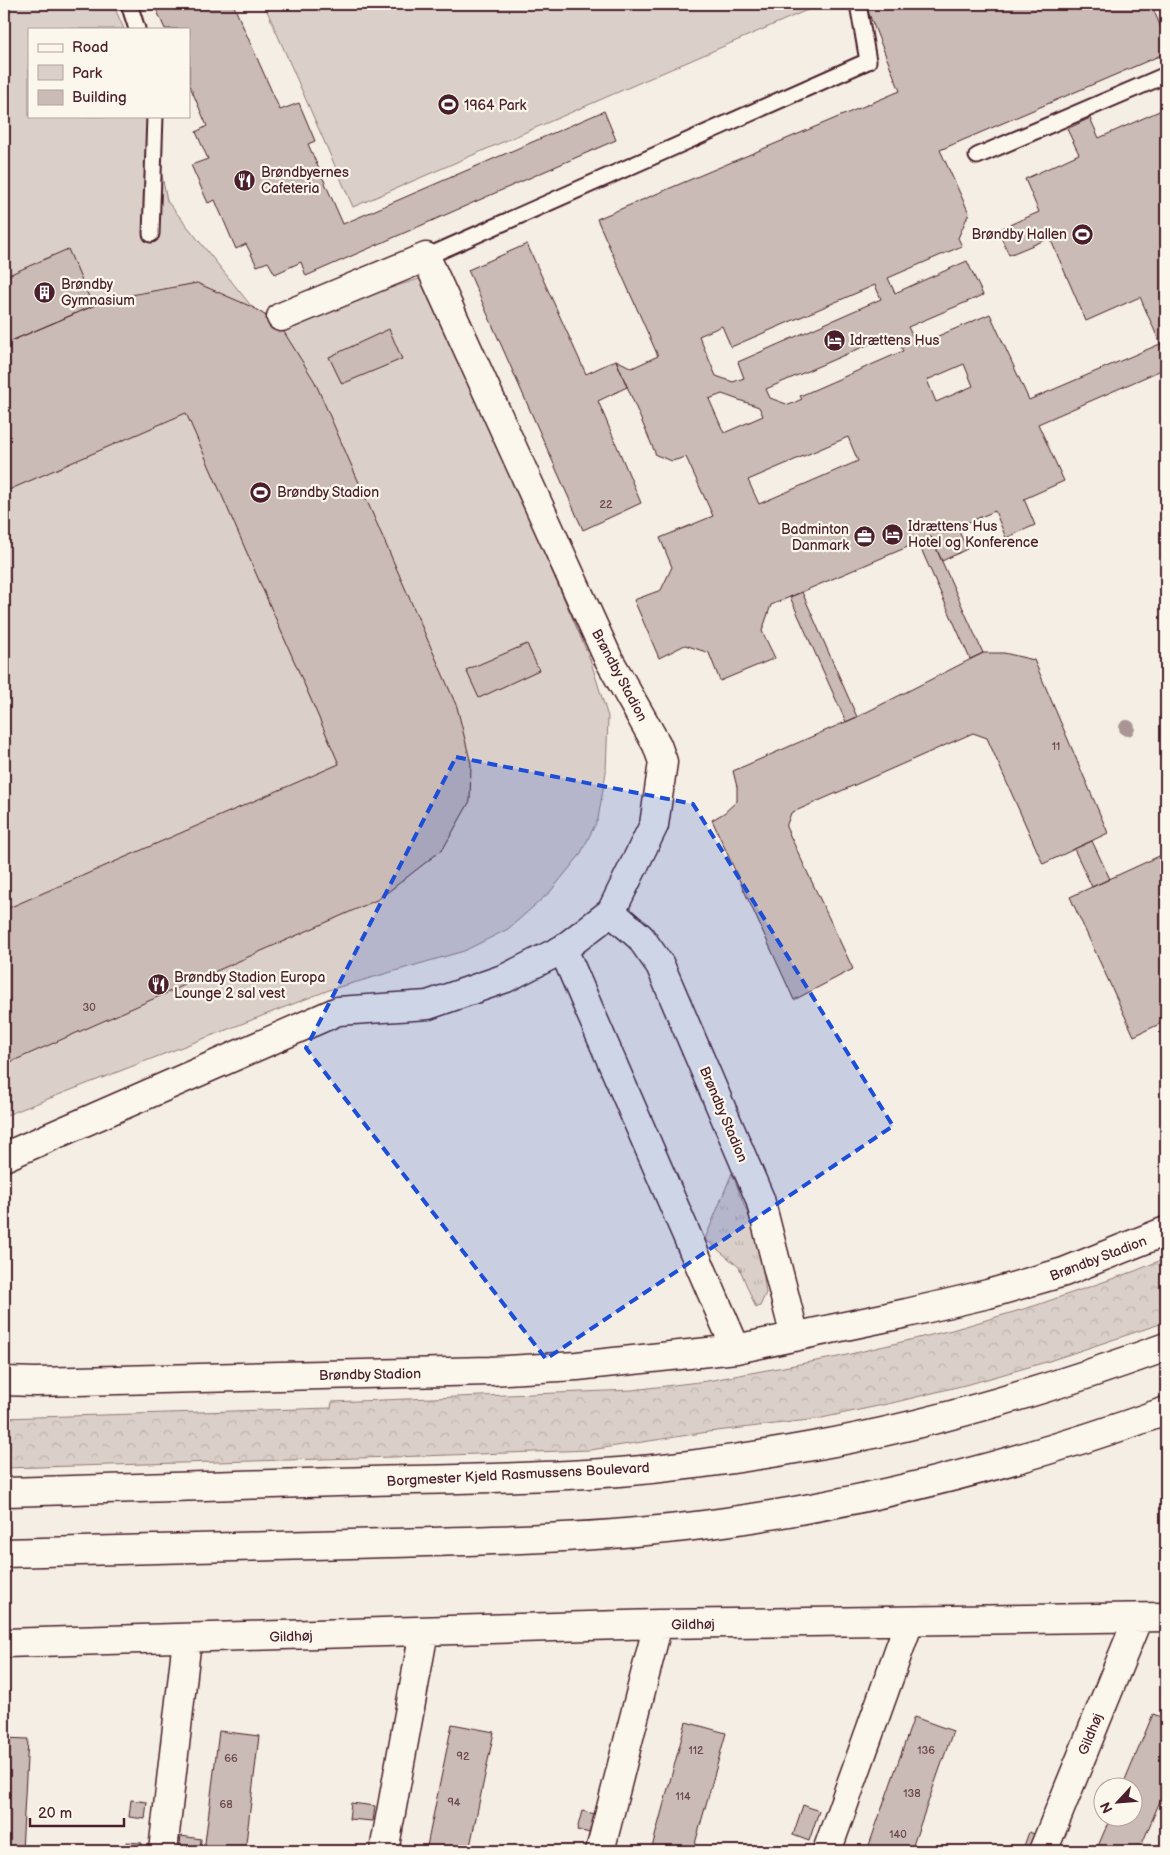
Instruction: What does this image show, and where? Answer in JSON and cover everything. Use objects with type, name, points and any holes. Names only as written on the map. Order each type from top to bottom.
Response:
[{"type":"street","points":[[281,316],[426,257]]},
{"type":"street","name":"Brøndby Stadion","points":[[4,1156],[338,1011],[428,1005],[506,978],[563,949],[611,912],[654,825],[663,762],[657,745],[608,658],[426,257]]},
{"type":"street","name":"Brøndby Stadion","points":[[611,912],[640,937],[660,965],[760,1199],[795,1337]]},
{"type":"street","points":[[563,949],[736,1349]]},
{"type":"street","name":"Brøndby Stadion","points":[[4,1381],[36,1382],[490,1371],[577,1366],[736,1349],[988,1294],[1064,1272],[1166,1231]]},
{"type":"street","name":"Borgmester Kjeld Rasmussens Boulevard","points":[[4,1492],[521,1477],[621,1472],[714,1461],[808,1447],[899,1428],[1011,1398],[1096,1372],[1166,1347]]},
{"type":"street","points":[[4,1553],[508,1540],[612,1534],[722,1523],[829,1506],[931,1482],[1021,1459],[1166,1411]]},
{"type":"street","name":"Gildhøj","points":[[4,1643],[658,1624],[1166,1617]]},
{"type":"street","name":"Gildhøj","points":[[1043,1851],[1138,1618]]},
{"type":"street","points":[[827,1851],[909,1622]]},
{"type":"street","name":"Gildhøj","points":[[600,1851],[658,1624]]},
{"type":"street","points":[[384,1851],[424,1631]]},
{"type":"street","points":[[163,1851],[187,1639]]},
{"type":"lane","points":[[129,4],[137,28]]},
{"type":"lane","points":[[426,257],[868,61],[858,4]]},
{"type":"lane","points":[[977,156],[1166,75]]},
{"type":"lane","points":[[150,234],[155,118]]},
{"type":"highlighted area","points":[[456,757],[693,804],[893,1126],[546,1359],[306,1048]]},
{"type":"green space","name":"Brøndby Stadion","points":[[4,4],[113,4],[124,28],[28,28],[28,118],[150,118],[167,201],[252,307],[278,324],[425,277],[590,659],[608,717],[606,772],[598,819],[580,855],[550,892],[508,929],[464,951],[329,990],[4,1116]]},
{"type":"green space","name":"1964 Park","points":[[264,4],[821,4],[353,207]]},
{"type":"green space","points":[[732,1173],[759,1243],[766,1293],[760,1306],[756,1308],[739,1267],[705,1239]]},
{"type":"green space","points":[[1166,1258],[1166,1322],[1046,1362],[973,1383],[817,1419],[708,1432],[590,1450],[4,1468],[4,1418],[331,1408],[332,1402],[632,1390],[707,1381],[838,1357],[952,1330],[1034,1306],[1135,1271]]},
{"type":"building","points":[[154,4],[233,4],[280,110],[299,103],[315,141],[308,144],[343,224],[604,111],[616,140],[306,276],[301,262],[275,274],[268,262],[257,266],[246,244],[236,249],[215,200],[208,203],[191,165],[208,159],[196,132],[207,126],[190,86],[190,28],[165,28]]},
{"type":"building","name":"Idrættens Hus","points":[[865,4],[1151,4],[1166,39],[1166,53],[940,150],[969,213],[958,238],[962,246],[888,278],[895,293],[967,261],[983,295],[908,327],[917,345],[990,314],[1029,400],[1160,344],[1166,357],[1166,368],[1038,424],[1064,481],[1024,499],[1035,525],[1006,538],[995,511],[957,527],[967,549],[942,561],[931,537],[771,605],[762,631],[775,658],[720,681],[709,653],[685,645],[659,658],[634,600],[661,590],[672,567],[660,538],[713,516],[686,457],[672,461],[656,455],[616,360],[632,368],[658,356],[597,219],[900,91]],"holes":[[[875,285],[881,299],[738,362],[744,378],[733,382],[716,376],[699,336],[722,326],[731,347]],[[895,333],[903,351],[800,396],[802,399],[789,405],[770,398],[766,389]],[[964,364],[973,386],[936,402],[927,380]],[[722,394],[759,407],[763,416],[724,433],[709,399]],[[848,437],[858,461],[759,504],[748,480]]]},
{"type":"building","name":"Brøndby Hallen","points":[[1166,108],[1166,357],[1140,297],[1086,321],[1050,238],[1009,255],[998,230],[1039,212],[1025,179],[1079,154],[1067,129],[1090,118],[1099,138]]},
{"type":"building","points":[[527,244],[586,374],[616,360],[627,387],[598,401],[641,503],[583,530],[468,270]]},
{"type":"building","name":"Brøndby Gymnasium","points":[[68,249],[93,306],[4,344],[4,277]]},
{"type":"building","points":[[197,283],[252,307],[279,324],[315,382],[457,707],[471,764],[470,801],[443,849],[379,899],[4,1065],[4,910],[339,764],[186,413],[4,492],[4,344],[93,306],[120,297]]},
{"type":"building","points":[[389,329],[402,359],[342,384],[329,357]]},
{"type":"building","points":[[931,537],[983,653],[970,659],[918,542]]},
{"type":"building","points":[[802,592],[857,717],[846,722],[790,597]]},
{"type":"building","points":[[527,644],[539,670],[479,698],[466,670]]},
{"type":"building","points":[[983,653],[1004,653],[1034,660],[1108,833],[1043,864],[987,738],[973,733],[791,813],[786,827],[853,969],[794,1000],[712,820],[724,813],[737,801],[737,787],[733,771],[857,717]]},
{"type":"building","points":[[1092,841],[1110,879],[1092,887],[1074,849]]},
{"type":"building","points":[[1166,853],[1166,1021],[1134,1036],[1070,897]]},
{"type":"building","points":[[1153,1714],[1166,1719],[1166,1787],[1139,1851],[1096,1851],[1106,1828],[1142,1828],[1142,1778],[1126,1778]]},
{"type":"building","points":[[914,1717],[953,1731],[911,1851],[867,1851]]},
{"type":"building","points":[[686,1722],[726,1733],[693,1851],[651,1851]]},
{"type":"building","points":[[452,1724],[494,1732],[469,1851],[426,1851]]},
{"type":"building","points":[[219,1731],[259,1736],[245,1851],[204,1851]]},
{"type":"building","points":[[4,1738],[28,1739],[22,1851],[4,1851]]},
{"type":"building","points":[[131,1800],[147,1802],[145,1819],[129,1817]]},
{"type":"building","points":[[351,1803],[375,1806],[373,1821],[349,1819]]},
{"type":"building","points":[[803,1805],[819,1811],[809,1841],[793,1835]]},
{"type":"building","points":[[582,1811],[595,1814],[590,1833],[577,1830]]},
{"type":"building","points":[[1029,1832],[1039,1836],[1033,1851],[1023,1849]]},
{"type":"building","points":[[181,1836],[201,1839],[200,1851],[179,1851]]},
{"type":"building","points":[[126,1842],[142,1843],[142,1851],[125,1851]]},
{"type":"place","name":"1964 Park","points":[[448,105]]},
{"type":"place","name":"Brøndbyernes Cafeteria","points":[[245,180]]},
{"type":"place","name":"Brøndby Hallen","points":[[1083,234]]},
{"type":"place","name":"Brøndby Gymnasium","points":[[45,292]]},
{"type":"place","name":"Idrættens Hus","points":[[834,340]]},
{"type":"place","name":"Brøndby Stadion","points":[[261,492]]},
{"type":"place","name":"Idrættens Hus Hotel og Konference","points":[[892,534]]},
{"type":"place","name":"Badminton Danmark","points":[[865,537]]},
{"type":"place","name":"Brøndby Stadion Europa Lounge 2 sal vest","points":[[158,985]]}]
